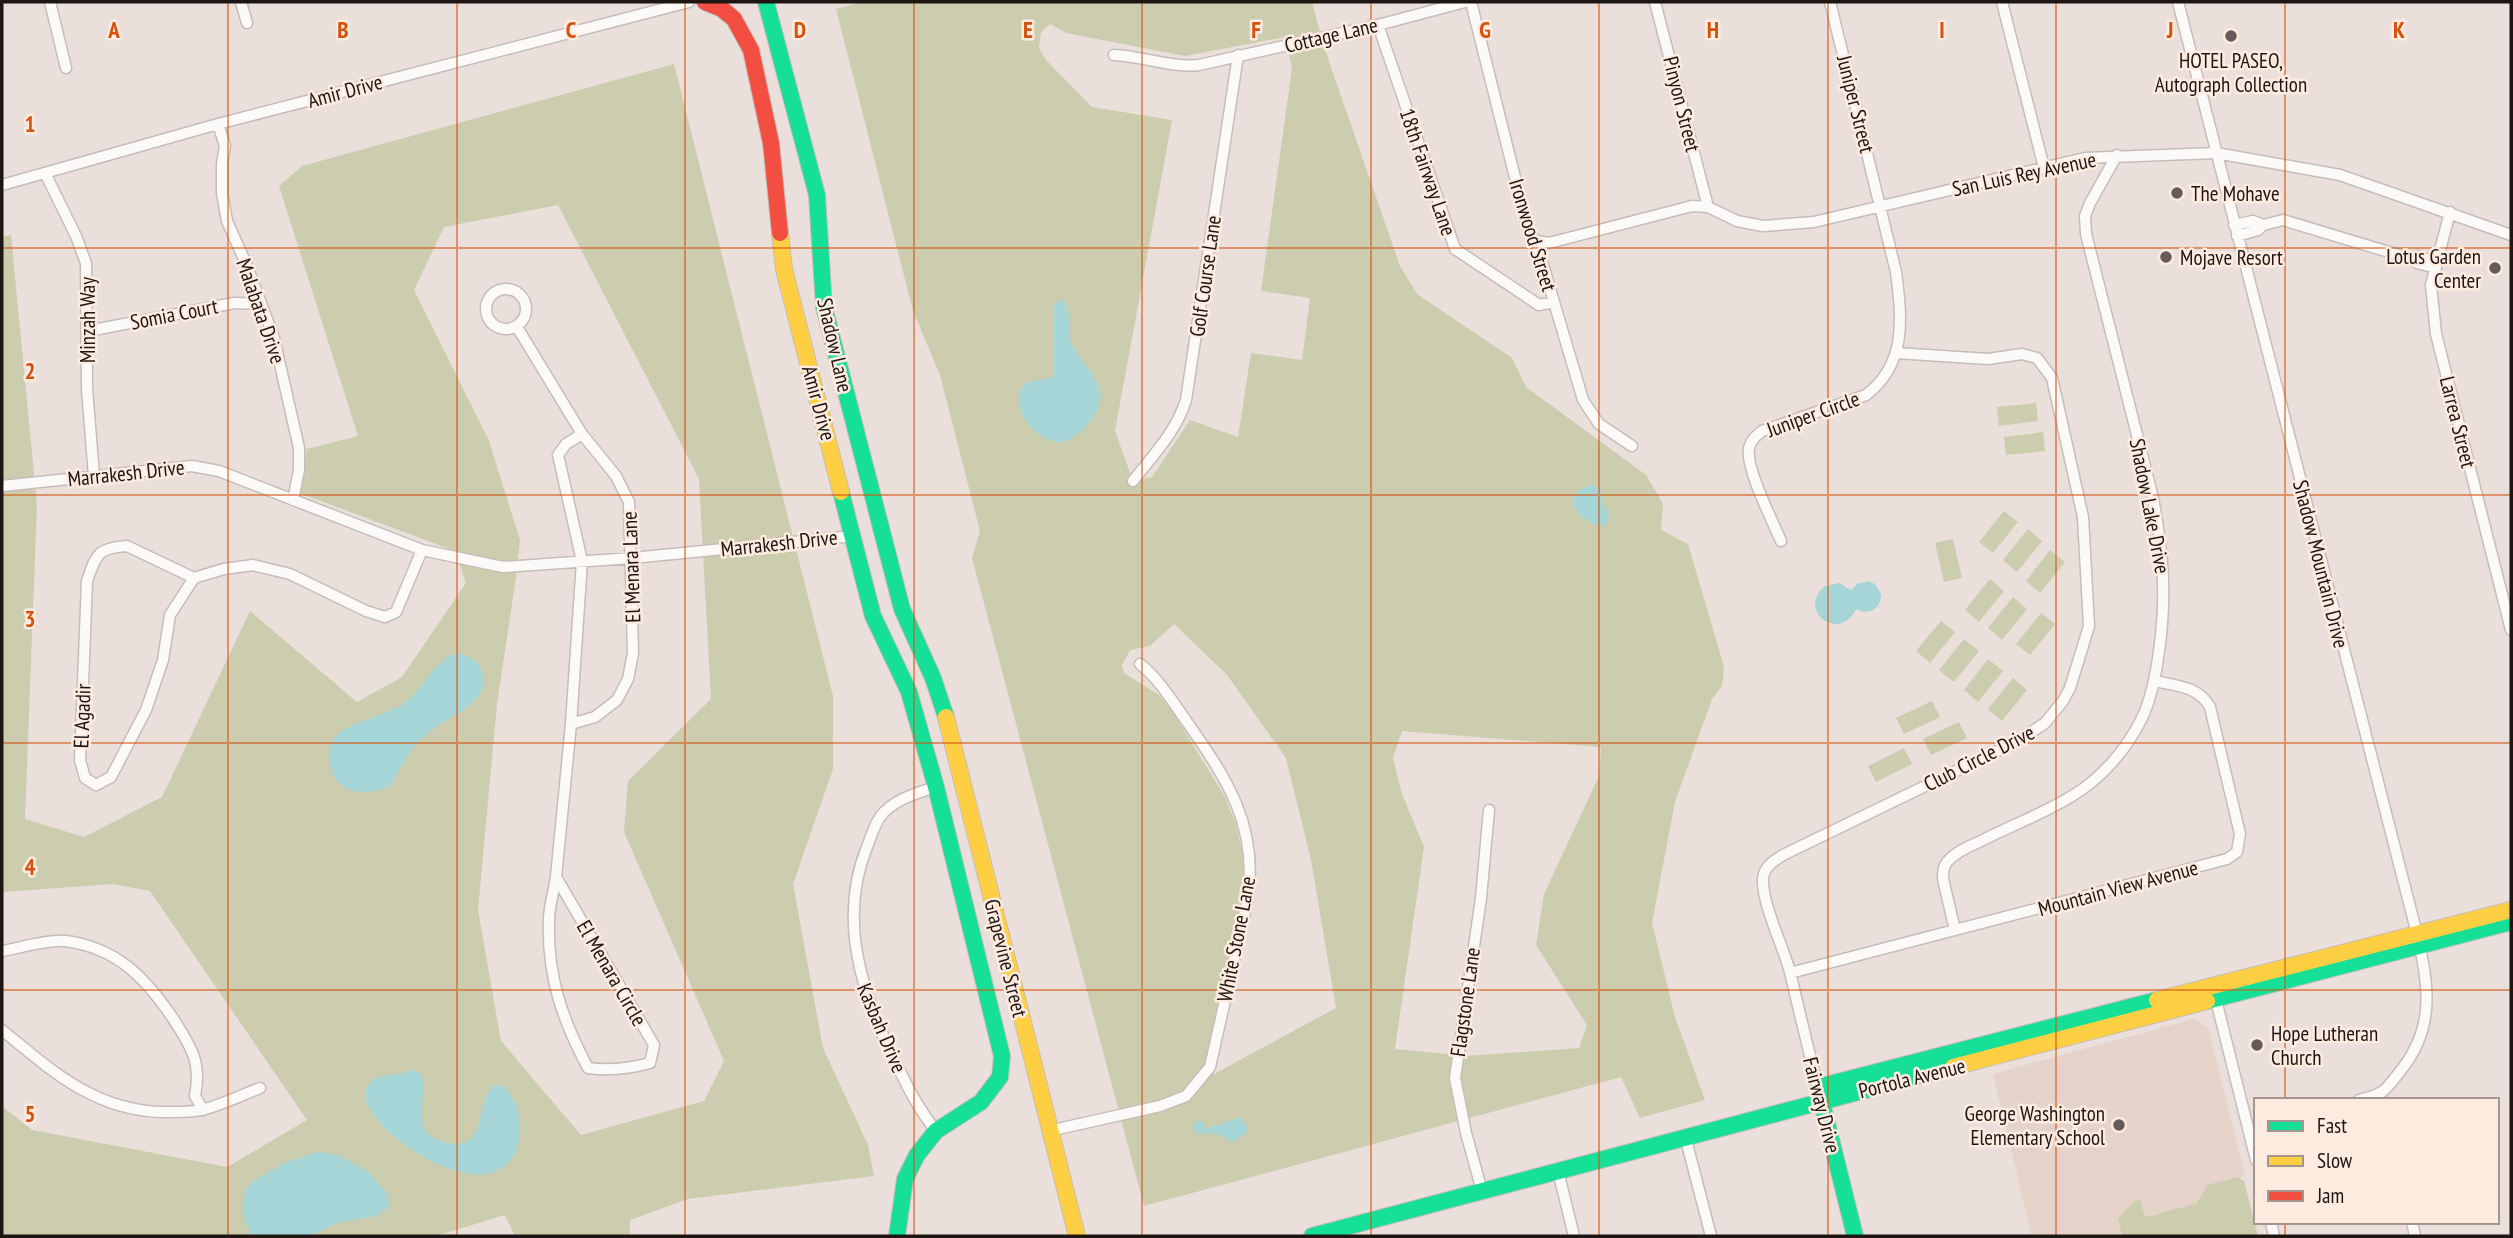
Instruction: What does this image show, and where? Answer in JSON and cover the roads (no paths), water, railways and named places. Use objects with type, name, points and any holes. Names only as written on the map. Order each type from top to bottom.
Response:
[{"type":"street","points":[[50,2],[66,68]]},
{"type":"street","points":[[241,2],[247,23]]},
{"type":"street","name":"Amir Drive","points":[[2,185],[218,124],[689,2]]},
{"type":"street","name":"Amir Drive","points":[[705,2],[716,5],[733,17],[746,36],[751,50],[771,143],[783,269],[854,536]]},
{"type":"street","name":"Shadow Lane","points":[[766,2],[817,195],[821,223],[821,279],[828,320],[902,609],[912,638],[936,680]]},
{"type":"street","name":"Cottage Lane","points":[[1114,55],[1136,56],[1186,66],[1377,25],[1465,2]]},
{"type":"street","name":"Ironwood Street","points":[[1471,2],[1529,233],[1536,241],[1583,400],[1599,424],[1632,446]]},
{"type":"street","name":"Pinyon Street","points":[[1656,2],[1708,207]]},
{"type":"street","name":"Juniper Street","points":[[1830,2],[1881,206]]},
{"type":"street","points":[[2002,2],[2044,167]]},
{"type":"street","name":"Shadow Mountain Drive","points":[[2178,2],[2427,982],[2427,1018],[2415,1053],[2383,1097]]},
{"type":"street","name":"18th Fairway Lane","points":[[1377,25],[1455,249],[1539,305],[1554,302]]},
{"type":"street","name":"Golf Course Lane","points":[[1133,481],[1171,433],[1186,400],[1238,55]]},
{"type":"street","name":"Malabata Drive","points":[[218,124],[225,146],[222,193],[226,221],[247,266],[274,338],[299,448],[299,470],[293,500]]},
{"type":"street","name":"San Luis Rey Avenue","points":[[1708,207],[1737,221],[1763,226],[1814,222],[2085,158],[2216,153],[2340,175],[2511,235]]},
{"type":"street","name":"Shadow Lake Drive","points":[[1955,930],[1943,879],[1947,861],[2072,796],[2099,776],[2123,748],[2142,718],[2155,681],[2164,619],[2165,583],[2161,542],[2086,234],[2085,216],[2090,203],[2117,155]]},
{"type":"street","name":"Minzah Way","points":[[46,173],[86,263],[87,388],[94,476]]},
{"type":"street","points":[[1536,241],[1549,243],[1692,206],[1708,207]]},
{"type":"street","name":"Juniper Circle","points":[[1781,541],[1750,467],[1748,450],[1753,439],[1762,431],[1866,395],[1885,377],[1896,353],[1900,303],[1881,206]]},
{"type":"street","name":"Larrea Street","points":[[2450,212],[2431,285],[2436,334],[2511,630]]},
{"type":"street","points":[[2236,230],[2253,221],[2263,225],[2283,220],[2412,259],[2417,256],[2437,265]]},
{"type":"street","name":"Somia Court","points":[[88,331],[234,303],[261,304]]},
{"type":"street","name":"El Menara Lane","points":[[517,327],[582,434],[616,477],[629,502],[633,653],[628,679],[617,700],[595,716],[571,724]]},
{"type":"street","name":"Club Circle Drive","points":[[1790,973],[1763,881],[1770,863],[2018,741],[2045,723],[2053,716],[2070,688],[2089,626],[2083,517],[2052,378],[2037,358],[2022,354],[1988,359],[1896,353]]},
{"type":"street","name":"El Menara Circle","points":[[556,877],[654,1045],[650,1063],[631,1069],[608,1071],[588,1068],[568,1030],[552,975],[549,919],[556,877],[571,724],[582,561],[558,455],[566,444],[582,434]]},
{"type":"street","name":"Marrakesh Drive","points":[[2,486],[192,466],[219,471],[422,550],[503,567],[632,558],[854,536],[873,617],[909,692],[936,787],[1002,1056],[1000,1077],[981,1102],[936,1131],[917,1155],[905,1179],[897,1236]]},
{"type":"street","name":"El Agadir","points":[[127,546],[194,578],[170,615],[163,660],[146,710],[111,777],[96,785],[85,778],[80,760],[87,582],[94,560],[107,547],[127,546]]},
{"type":"street","points":[[194,578],[224,569],[253,565],[290,574],[366,611],[385,617],[396,612],[422,550]]},
{"type":"street","name":"White Stone Lane","points":[[1049,1131],[1160,1107],[1186,1096],[1210,1067],[1248,898],[1250,858],[1240,808],[1224,776],[1156,677],[1140,664]]},
{"type":"street","name":"Grapevine Street","points":[[936,680],[1077,1236]]},
{"type":"street","name":"Mountain View Avenue","points":[[1790,973],[2227,859],[2238,852],[2240,834],[2210,707],[2204,696],[2194,689],[2155,681]]},
{"type":"street","name":"Kasbah Drive","points":[[936,787],[894,805],[880,817],[860,864],[853,900],[857,964],[864,990],[917,1106],[936,1131]]},
{"type":"street","name":"Flagstone Lane","points":[[1482,1191],[1455,1078],[1481,898],[1489,810]]},
{"type":"street","name":"Portola Avenue","points":[[1819,1094],[2216,1000],[2511,910]]},
{"type":"street","name":"Portola Avenue","points":[[1312,1236],[1358,1230],[1482,1191],[1685,1136],[1819,1094],[2418,940],[2511,922]]},
{"type":"street","points":[[2,951],[63,940],[99,949],[125,963],[152,988],[188,1041],[197,1061],[195,1096],[204,1110]]},
{"type":"street","name":"Fairway Drive","points":[[1790,973],[1855,1236]]},
{"type":"street","points":[[2216,1000],[2252,1126]]},
{"type":"street","points":[[2,1030],[60,1077],[117,1106],[150,1112],[182,1113],[204,1110],[260,1088]]},
{"type":"street","points":[[1685,1136],[1711,1236]]},
{"type":"street","points":[[1558,1171],[1574,1236]]},
{"type":"water","points":[[1062,300],[1068,311],[1071,340],[1095,379],[1100,399],[1087,425],[1074,437],[1060,442],[1043,437],[1028,424],[1019,397],[1028,382],[1054,375],[1053,307],[1057,301]]},
{"type":"water","points":[[1591,485],[1600,488],[1603,504],[1610,516],[1604,526],[1587,521],[1575,509],[1575,495]]},
{"type":"water","points":[[1868,581],[1875,584],[1881,594],[1877,607],[1865,612],[1856,609],[1849,619],[1840,624],[1823,620],[1815,605],[1817,595],[1825,586],[1839,583],[1851,590],[1857,584]]},
{"type":"water","points":[[457,653],[472,659],[482,672],[484,682],[477,698],[421,740],[408,755],[390,786],[362,792],[353,791],[338,782],[333,774],[329,756],[330,747],[337,735],[403,704],[442,661]]},
{"type":"water","points":[[412,1070],[421,1074],[423,1081],[421,1115],[424,1128],[434,1138],[446,1143],[470,1140],[479,1123],[488,1092],[495,1085],[504,1086],[516,1105],[520,1126],[519,1141],[506,1165],[483,1174],[455,1171],[426,1158],[399,1140],[377,1120],[366,1100],[368,1085],[378,1077]]},
{"type":"water","points":[[1238,1117],[1246,1123],[1247,1132],[1233,1142],[1217,1133],[1196,1134],[1195,1121],[1203,1121],[1205,1129]]},
{"type":"water","points":[[317,1152],[338,1155],[369,1172],[388,1195],[387,1208],[376,1216],[337,1223],[310,1236],[252,1236],[243,1210],[249,1184],[284,1163]]},
{"type":"place","name":"HOTEL PASEO, Autograph Collection","points":[[2231,36]]},
{"type":"place","name":"The Mohave","points":[[2177,193]]},
{"type":"place","name":"Mojave Resort","points":[[2166,257]]},
{"type":"place","name":"Lotus Garden Center","points":[[2495,268]]},
{"type":"place","name":"Hope Lutheran Church","points":[[2257,1045]]},
{"type":"place","name":"George Washington Elementary School","points":[[2119,1125]]}]
